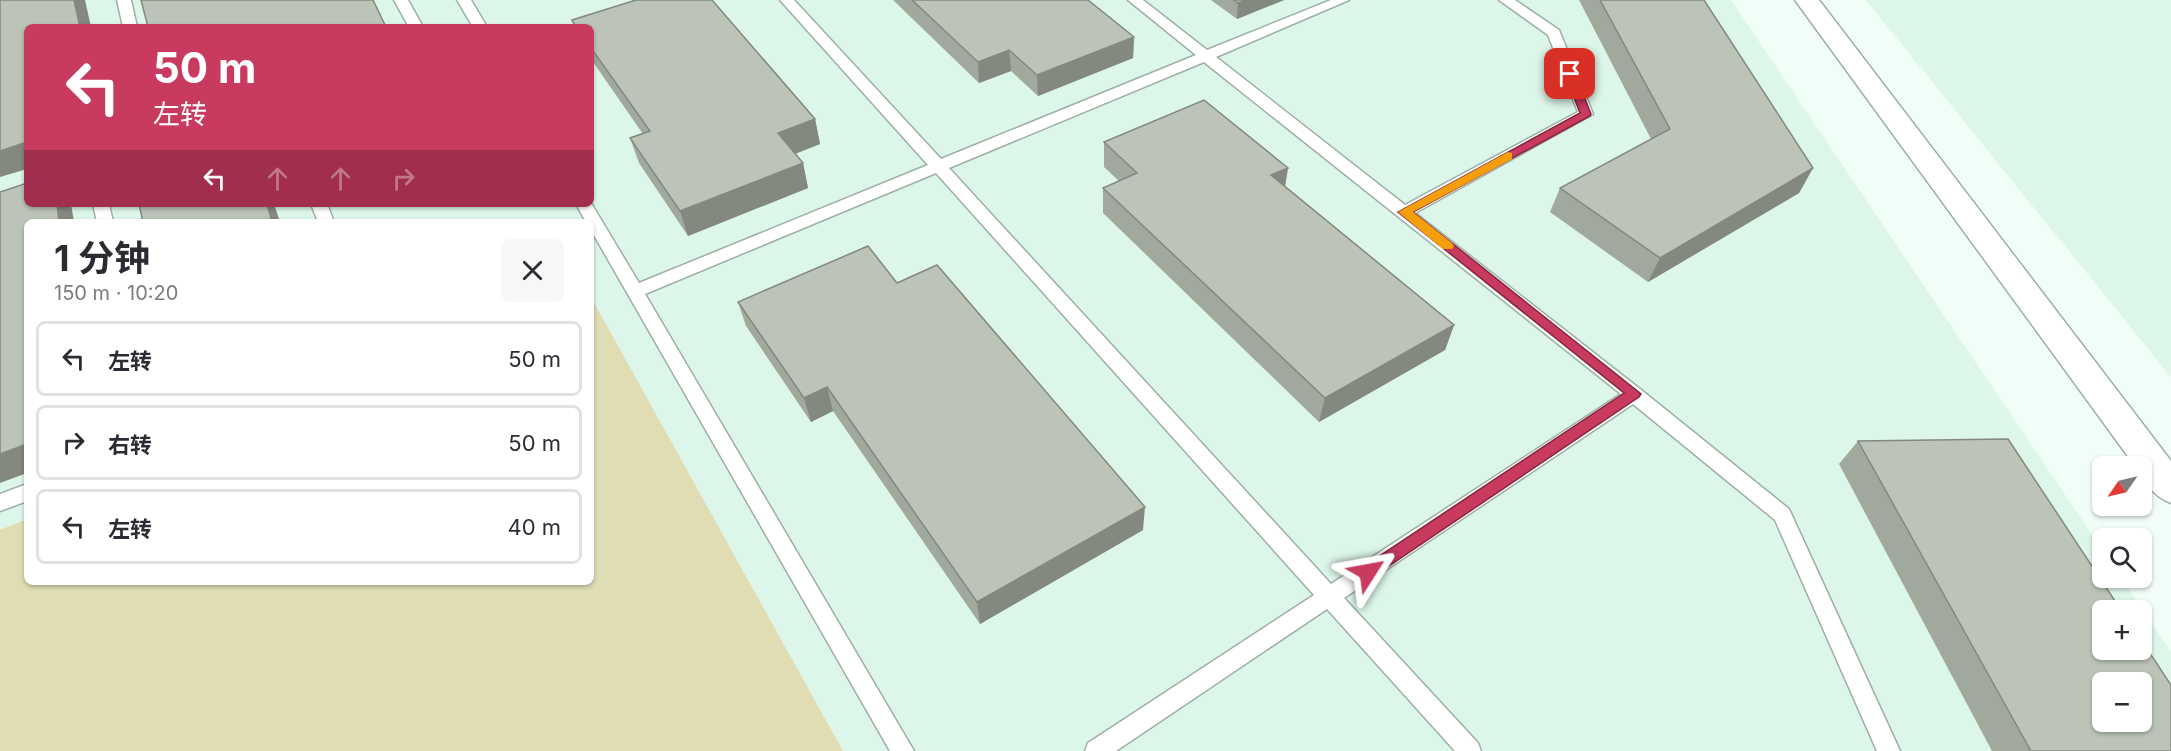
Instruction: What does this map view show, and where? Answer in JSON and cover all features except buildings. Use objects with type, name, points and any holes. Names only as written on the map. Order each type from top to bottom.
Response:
[{"type":"street","points":[[1807,0],[2171,488]]},
{"type":"lane","points":[[124,0],[129,24]]},
{"type":"lane","points":[[401,0],[414,24]]},
{"type":"lane","points":[[464,0],[478,24]]},
{"type":"lane","points":[[788,0],[1470,751]]},
{"type":"lane","points":[[1135,0],[1634,394],[1782,515],[1889,751]]},
{"type":"lane","points":[[635,291],[1342,0]]},
{"type":"lane","points":[[1404,212],[1586,114],[1554,33],[1506,0]]},
{"type":"lane","points":[[594,221],[903,751]]},
{"type":"lane","points":[[1096,751],[1634,394]]},
{"type":"lane","points":[[0,503],[24,493]]},
{"type":"shaded area","points":[[0,0],[1731,0],[2092,535],[2092,588],[2128,588],[2136,600],[2092,600],[2092,660],[2152,660],[2152,624],[2171,652],[2171,751],[843,751],[594,302],[594,219],[24,219],[24,520],[0,530]]},
{"type":"shaded area","points":[[1866,0],[2171,0],[2171,377]]},
{"type":"shaded area","points":[[594,302],[843,751],[0,751],[0,530],[24,520],[24,585],[594,585]]},
{"type":"slow traffic","points":[[1447,246],[1404,212],[1508,156]]},
{"type":"route","points":[[1368,572],[1634,394],[1404,212],[1586,114],[1570,74]]}]
